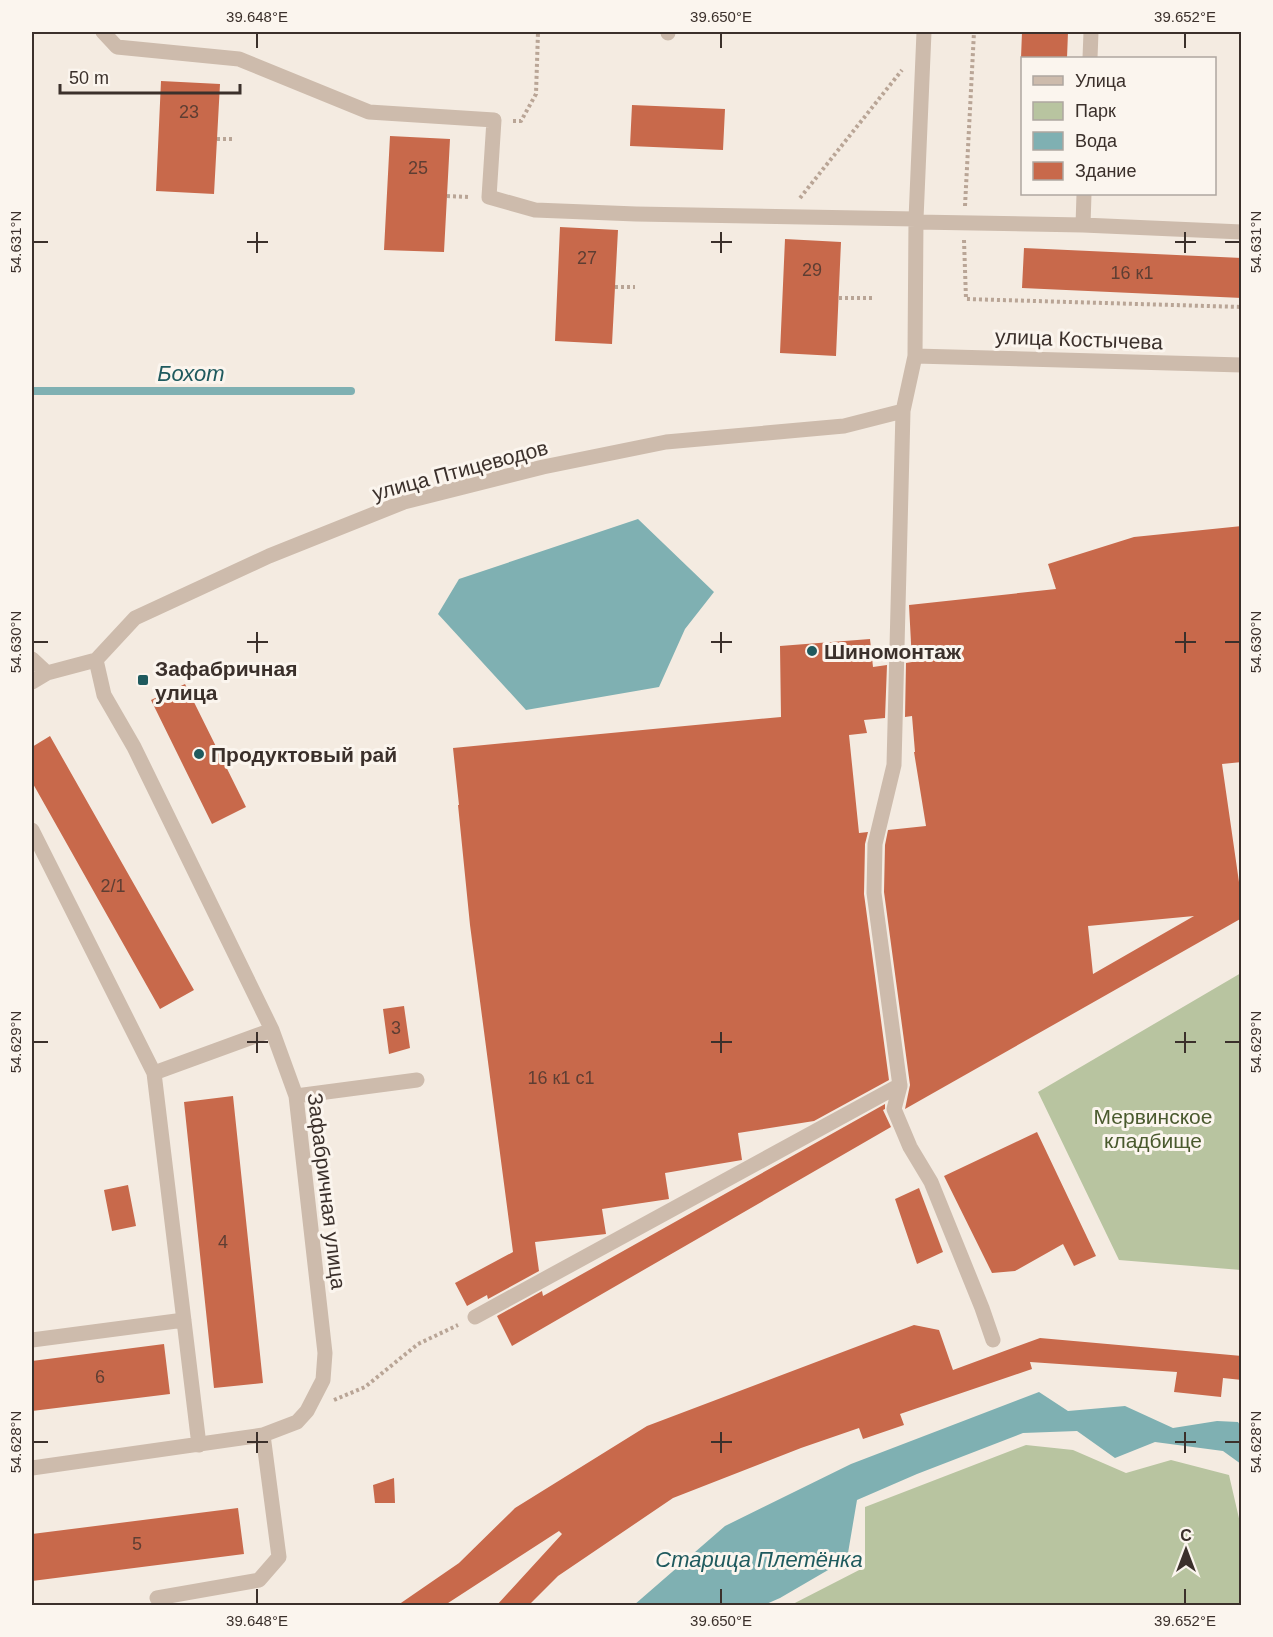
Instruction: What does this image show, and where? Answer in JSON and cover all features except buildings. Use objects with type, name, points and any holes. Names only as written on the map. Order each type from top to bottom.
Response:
[{"type":"street","points":[[103,32],[117,47],[238,58],[369,112],[494,120],[489,197],[535,210],[1083,225],[1242,232]]},
{"type":"street","points":[[1090,57],[1091,32]]},
{"type":"street","points":[[923,38],[916,221],[915,356],[903,411],[894,765],[875,844],[874,893],[900,1085],[894,1109],[910,1147],[932,1182],[993,1340]]},
{"type":"street","points":[[1083,225],[1084,195]]},
{"type":"street","name":"улица Костычева","points":[[915,356],[1242,365]]},
{"type":"street","name":"улица Птицеводов","points":[[96,660],[135,618],[269,556],[404,502],[543,467],[666,442],[844,426],[903,411]]},
{"type":"street","points":[[32,659],[47,673]]},
{"type":"street","points":[[32,682],[47,673],[96,660]]},
{"type":"street","name":"Зафабричная улица","points":[[32,1468],[263,1435],[297,1422],[307,1411],[322,1380],[325,1353],[296,1096],[272,1030],[134,747],[104,695],[96,660]]},
{"type":"street","points":[[32,830],[154,1073],[199,1445]]},
{"type":"street","points":[[154,1073],[272,1030]]},
{"type":"street","points":[[296,1096],[417,1080]]},
{"type":"street","points":[[475,1317],[900,1085]]},
{"type":"street","points":[[32,1340],[184,1320]]},
{"type":"street","points":[[157,1598],[259,1580],[279,1557],[263,1435]]},
{"type":"path","points":[[494,120],[521,121],[536,94],[538,32]]},
{"type":"path","points":[[784,217],[923,38]]},
{"type":"path","points":[[217,139],[235,139]]},
{"type":"path","points":[[615,287],[635,287]]},
{"type":"path","points":[[839,298],[875,298]]},
{"type":"path","points":[[307,1411],[365,1387],[418,1344],[475,1317]]},
{"type":"green space","name":"Мервинское кладбище","points":[[1241,973],[1241,1270],[1119,1260],[1038,1092]]},
{"type":"green space","points":[[1026,1445],[1073,1450],[1126,1473],[1171,1460],[1229,1475],[1241,1527],[1241,1605],[791,1605],[865,1567],[865,1507]]},
{"type":"water","points":[[638,519],[714,592],[685,629],[659,687],[526,710],[438,614],[459,579]]},
{"type":"water","name":"Старица Плетёнка","points":[[1039,1392],[1068,1411],[1125,1406],[1173,1428],[1217,1421],[1238,1422],[1241,1427],[1241,1464],[1223,1451],[1155,1442],[1115,1458],[1077,1431],[1023,1433],[857,1500],[847,1559],[780,1598],[764,1605],[634,1605],[725,1526],[851,1464]]},
{"type":"waterway","name":"Бохот","points":[[32,391],[351,391]]},
{"type":"place","name":"Шиномонтаж","points":[[812,651]]},
{"type":"place","name":"Зафабричная улица","points":[[143,680]]},
{"type":"place","name":"Продуктовый рай","points":[[199,754]]}]
